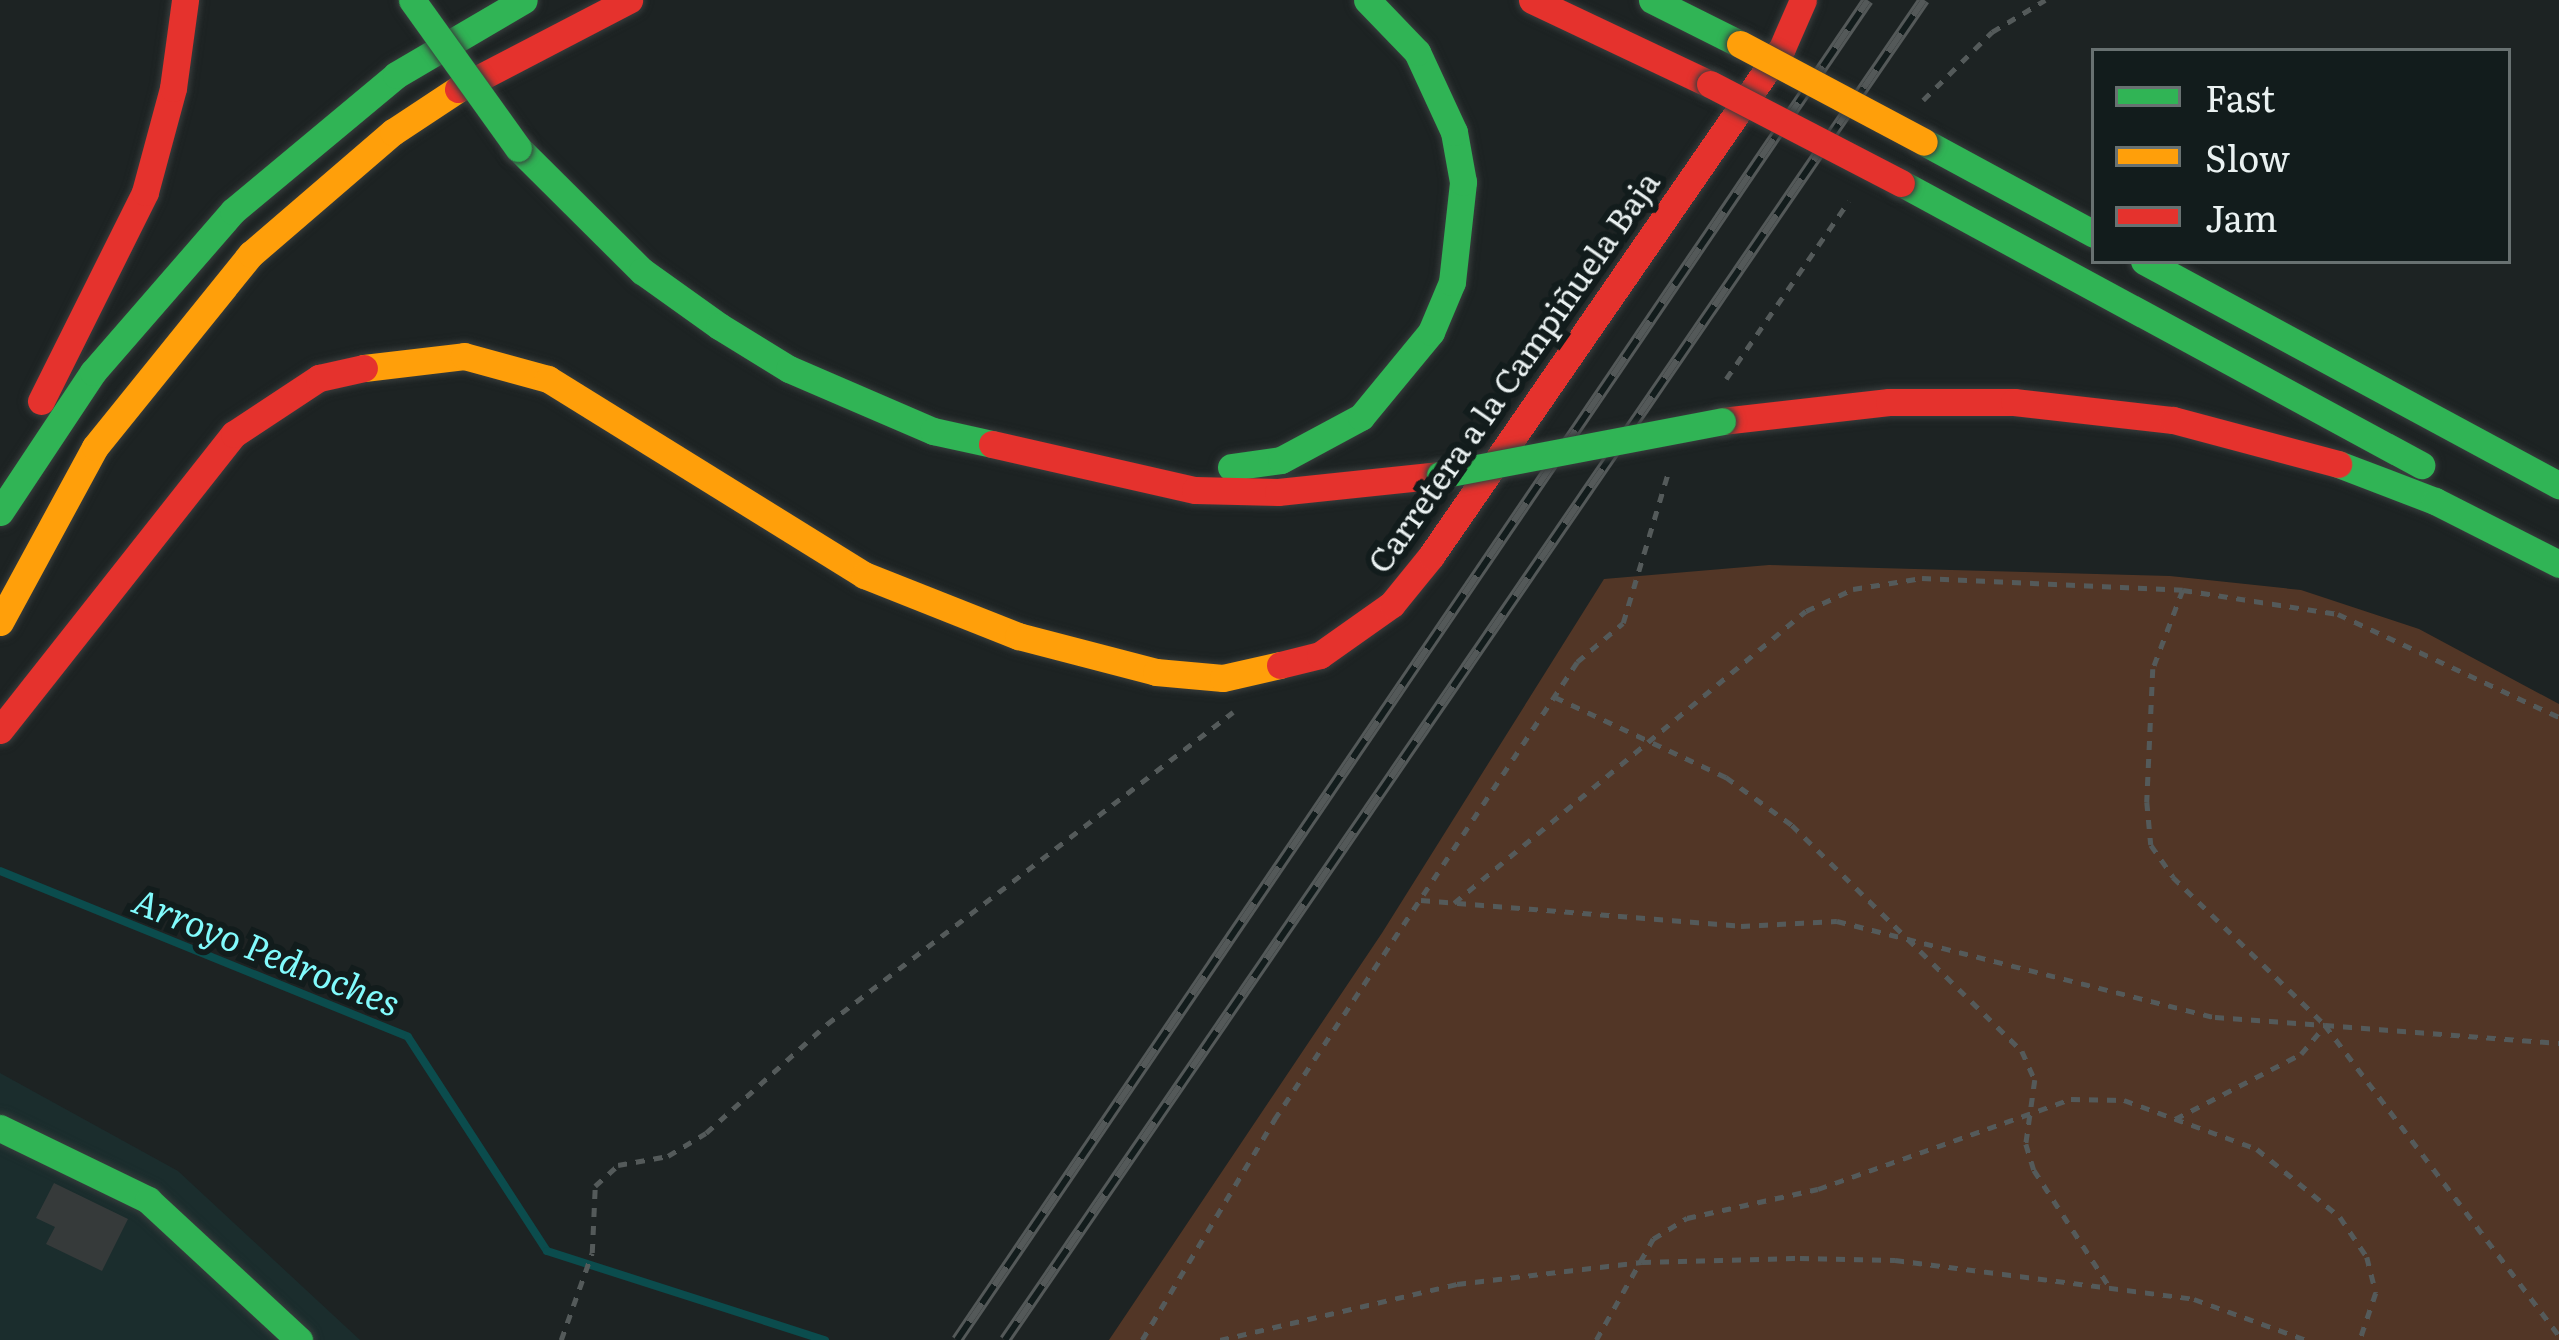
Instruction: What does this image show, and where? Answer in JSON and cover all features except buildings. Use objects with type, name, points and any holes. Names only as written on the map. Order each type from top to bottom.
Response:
[{"type":"main road","points":[[0,475],[145,192],[173,88],[185,0]]},
{"type":"main road","points":[[412,0],[518,148],[642,272],[789,369],[933,431],[1158,486],[1278,492],[1440,475],[1722,421],[1889,402],[2014,402],[2173,420],[2314,454],[2435,501],[2559,564]]},
{"type":"main road","points":[[0,545],[128,338],[178,268],[316,137],[396,75],[524,0]]},
{"type":"main road","points":[[0,587],[95,447],[238,269],[309,200],[486,70],[628,0]]},
{"type":"main road","points":[[1084,469],[1244,466],[1299,453],[1361,417],[1431,332],[1462,232],[1454,132],[1417,52],[1367,0]]},
{"type":"main road","points":[[1532,0],[1710,84],[1901,183],[2559,541]]},
{"type":"main road","points":[[1652,0],[1917,130],[2091,232]]},
{"type":"main road","name":"Carretera a la Campiñuela Baja","points":[[0,730],[234,434],[319,378],[413,356],[464,356],[548,380],[864,574],[998,629],[1156,672],[1223,678],[1305,662],[1361,630],[1431,556],[1783,48],[1802,0]]},
{"type":"main road","points":[[2150,264],[2559,485]]},
{"type":"main road","points":[[0,512],[93,372],[128,338]]},
{"type":"main road","points":[[0,622],[95,447]]},
{"type":"main road","points":[[0,1128],[148,1200],[299,1340]]},
{"type":"path","points":[[1917,130],[1992,32],[2045,0]]},
{"type":"path","points":[[1718,392],[1859,187]]},
{"type":"path","points":[[1142,1340],[1274,1120],[1577,662],[1624,623],[1671,462]]},
{"type":"path","points":[[1454,903],[1806,611],[1853,589],[1922,578],[2183,590],[2338,614],[2438,654],[2559,717]]},
{"type":"path","points":[[2183,590],[2153,669],[2151,844],[2173,877],[2325,1025],[2559,1335]]},
{"type":"path","points":[[1555,697],[1726,776],[1792,824],[2022,1051],[2035,1080],[2026,1144],[2034,1170],[2111,1289]]},
{"type":"path","points":[[561,1340],[592,1252],[596,1187],[618,1165],[668,1156],[706,1133],[827,1024],[1237,709]]},
{"type":"path","points":[[1421,900],[1741,926],[1837,921],[1919,946],[2215,1017],[2559,1043]]},
{"type":"path","points":[[2175,1119],[2301,1054],[2325,1025]]},
{"type":"path","points":[[1596,1340],[1653,1239],[1687,1218],[1818,1189],[2071,1100],[2124,1100],[2257,1150],[2340,1217],[2367,1257],[2376,1293],[2360,1340]]},
{"type":"path","points":[[1220,1340],[1457,1284],[1642,1262],[1895,1260],[2194,1299],[2306,1340]]},
{"type":"shaded area","points":[[1769,565],[2170,576],[2301,590],[2419,629],[2559,704],[2559,1340],[1109,1340],[1382,933],[1604,579]]},
{"type":"shaded area","points":[[0,1073],[178,1171],[360,1340],[0,1340]]},
{"type":"waterway","name":"Arroyo Pedroches","points":[[0,871],[408,1037],[547,1251],[825,1340]]},
{"type":"railway","points":[[957,1340],[1868,0]]},
{"type":"railway","points":[[1005,1340],[1924,0]]},
{"type":"traffic: fast","points":[[412,0],[518,148]]},
{"type":"traffic: fast","points":[[0,512],[93,372],[233,211],[396,75],[524,0]]},
{"type":"traffic: fast","points":[[1231,467],[1281,460],[1361,417],[1431,332],[1452,282],[1463,182],[1454,132],[1417,52],[1367,0]]},
{"type":"traffic: fast","points":[[1652,0],[1740,44]]},
{"type":"traffic: fast","points":[[1924,142],[2091,232]]},
{"type":"traffic: fast","points":[[518,148],[642,271],[719,326],[789,369],[933,431],[992,444]]},
{"type":"traffic: fast","points":[[1901,183],[2421,465]]},
{"type":"traffic: fast","points":[[2150,264],[2559,485]]},
{"type":"traffic: fast","points":[[1440,475],[1722,421]]},
{"type":"traffic: fast","points":[[2338,464],[2435,501],[2559,564]]},
{"type":"traffic: fast","points":[[0,1128],[148,1200],[299,1340]]},
{"type":"traffic: slow","points":[[1740,44],[1924,142]]},
{"type":"traffic: slow","points":[[0,622],[95,447],[251,254],[393,132],[458,89]]},
{"type":"traffic: slow","points":[[364,368],[464,356],[548,379],[864,575],[1018,636],[1156,672],[1223,678],[1280,665]]},
{"type":"traffic: jam","points":[[41,401],[145,192],[173,88],[185,0]]},
{"type":"traffic: jam","points":[[458,89],[629,0]]},
{"type":"traffic: jam","points":[[1532,0],[1710,84]]},
{"type":"traffic: jam","points":[[1280,665],[1320,655],[1392,604],[1431,556],[1782,48],[1803,0]]},
{"type":"traffic: jam","points":[[1710,84],[1901,183]]},
{"type":"traffic: jam","points":[[0,730],[234,434],[319,378],[364,368]]},
{"type":"traffic: jam","points":[[1722,421],[1889,402],[2014,402],[2173,420],[2338,464]]},
{"type":"traffic: jam","points":[[992,444],[1195,490],[1278,492],[1440,475]]}]
